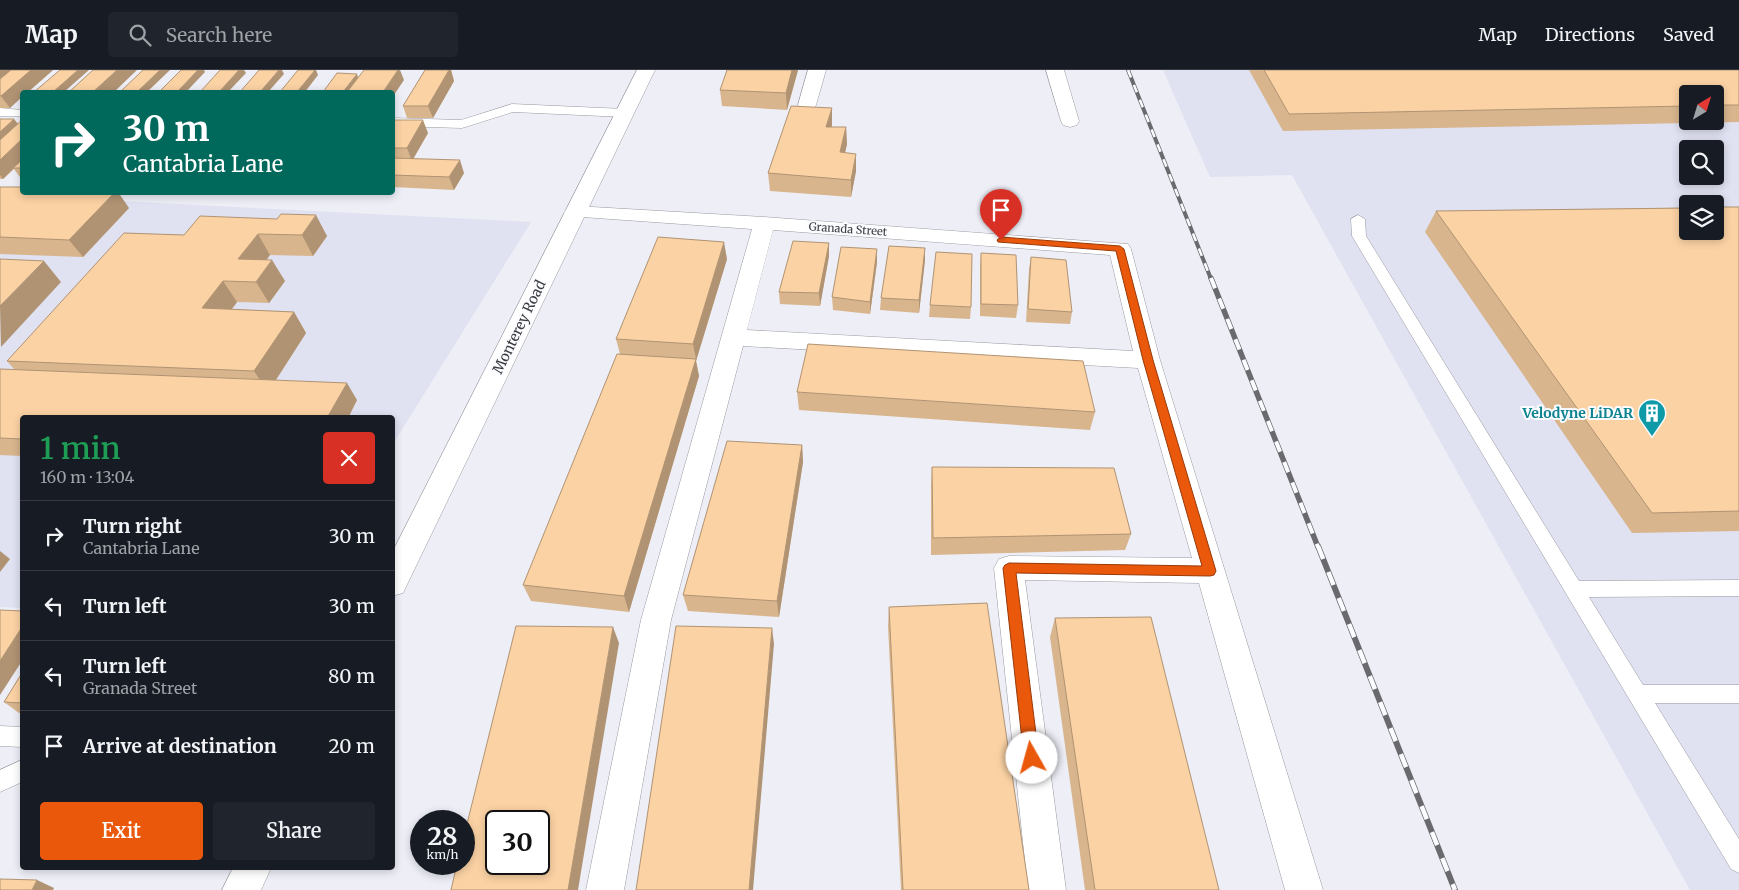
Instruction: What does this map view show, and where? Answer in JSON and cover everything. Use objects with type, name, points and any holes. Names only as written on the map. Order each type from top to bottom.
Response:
[{"type":"street","name":"Monterey Road","points":[[395,578],[646,70]]},
{"type":"street","points":[[807,105],[817,70]]},
{"type":"street","points":[[1055,70],[1070,121]]},
{"type":"street","name":"Granada Street","points":[[575,212],[764,223],[1120,249],[1148,360]]},
{"type":"street","points":[[605,890],[656,620],[764,223]]},
{"type":"street","points":[[733,337],[1148,360],[1304,890]]},
{"type":"street","points":[[1047,890],[1009,568],[1210,571]]},
{"type":"street","points":[[241,890],[252,870]]},
{"type":"lane","points":[[395,122],[462,124],[512,108],[625,113]]},
{"type":"lane","points":[[0,112],[20,113]]},
{"type":"lane","points":[[1358,219],[1360,236],[1739,861]]},
{"type":"lane","points":[[1574,589],[1739,588]]},
{"type":"lane","points":[[1638,694],[1739,694]]},
{"type":"lane","points":[[0,736],[20,737]]},
{"type":"lane","points":[[0,781],[20,772]]},
{"type":"shaded area","points":[[1163,70],[1739,70],[1739,890],[1690,890],[1292,175],[1210,177]]},
{"type":"shaded area","points":[[0,195],[531,222],[395,441],[395,415],[20,415],[20,608],[0,607]]},
{"type":"building","points":[[11,70],[31,70],[0,96],[0,79]]},
{"type":"building","points":[[60,70],[78,70],[55,90],[36,90]]},
{"type":"building","points":[[93,70],[117,70],[95,90],[71,90]]},
{"type":"building","points":[[143,70],[160,70],[139,90],[122,90]]},
{"type":"building","points":[[181,70],[198,70],[179,90],[161,90]]},
{"type":"building","points":[[220,70],[239,70],[221,90],[202,90]]},
{"type":"building","points":[[259,70],[279,70],[262,90],[242,90]]},
{"type":"building","points":[[298,70],[315,70],[299,90],[282,90]]},
{"type":"building","points":[[364,70],[398,70],[384,90],[349,90]]},
{"type":"building","points":[[425,70],[449,70],[428,106],[403,106]]},
{"type":"building","points":[[727,70],[792,70],[786,93],[720,90]]},
{"type":"building","points":[[1264,70],[1739,70],[1739,105],[1724,105],[1724,85],[1679,85],[1679,106],[1289,114]]},
{"type":"building","points":[[337,73],[357,74],[345,90],[324,90]]},
{"type":"building","points":[[791,106],[832,108],[826,127],[846,127],[840,152],[856,154],[851,180],[768,173]]},
{"type":"building","points":[[0,119],[14,119],[0,132]]},
{"type":"building","points":[[395,120],[423,120],[407,148],[395,148]]},
{"type":"building","points":[[20,122],[20,141],[0,160],[0,140]]},
{"type":"building","points":[[395,158],[460,160],[449,177],[395,175]]},
{"type":"building","points":[[20,162],[20,168],[13,168]]},
{"type":"building","points":[[0,187],[20,187],[20,195],[112,195],[69,240],[0,237]]},
{"type":"building","name":"Velodyne LiDAR","points":[[1724,207],[1739,207],[1739,511],[1652,513],[1436,211],[1679,208],[1679,240],[1724,240]]},
{"type":"building","points":[[281,214],[316,215],[302,235],[258,234],[238,259],[272,260],[256,282],[223,281],[202,308],[294,312],[254,371],[7,361],[124,233],[184,235],[200,216],[277,219]]},
{"type":"building","points":[[658,237],[724,242],[693,344],[616,339]]},
{"type":"building","points":[[793,241],[829,243],[819,293],[779,292]]},
{"type":"building","points":[[889,246],[925,248],[919,300],[881,298]]},
{"type":"building","points":[[841,247],[877,249],[870,302],[832,297]]},
{"type":"building","points":[[936,252],[972,254],[971,307],[930,305]]},
{"type":"building","points":[[981,253],[1016,255],[1018,305],[981,304]]},
{"type":"building","points":[[1031,257],[1066,260],[1072,312],[1028,309]]},
{"type":"building","points":[[0,259],[44,261],[0,306]]},
{"type":"building","points":[[808,344],[1083,361],[1095,412],[797,392]]},
{"type":"building","points":[[617,354],[696,359],[624,596],[523,585]]},
{"type":"building","points":[[0,369],[347,383],[329,415],[20,415],[20,439],[0,438]]},
{"type":"building","points":[[727,441],[802,445],[777,601],[683,595]]},
{"type":"building","points":[[932,467],[1114,468],[1131,534],[933,538]]},
{"type":"building","points":[[987,603],[1029,890],[903,890],[889,607]]},
{"type":"building","points":[[0,610],[20,611],[20,630],[0,661]]},
{"type":"building","points":[[1151,617],[1219,890],[1095,890],[1055,618]]},
{"type":"building","points":[[516,626],[613,627],[568,890],[451,890],[454,875],[475,875],[475,810],[470,810]]},
{"type":"building","points":[[676,626],[772,628],[749,890],[636,890]]},
{"type":"building","points":[[20,676],[20,703],[4,702]]},
{"type":"building","points":[[0,879],[37,880],[32,890],[0,890]]},
{"type":"railway","points":[[1128,70],[1211,279]]},
{"type":"railway","points":[[1211,278],[1318,547]]},
{"type":"railway","points":[[1318,546],[1455,890]]},
{"type":"place","name":"Velodyne LiDAR","points":[[1652,437]]},
{"type":"route","points":[[1001,240],[1120,249],[1148,360],[1210,571],[1009,568],[1032,758]]}]
